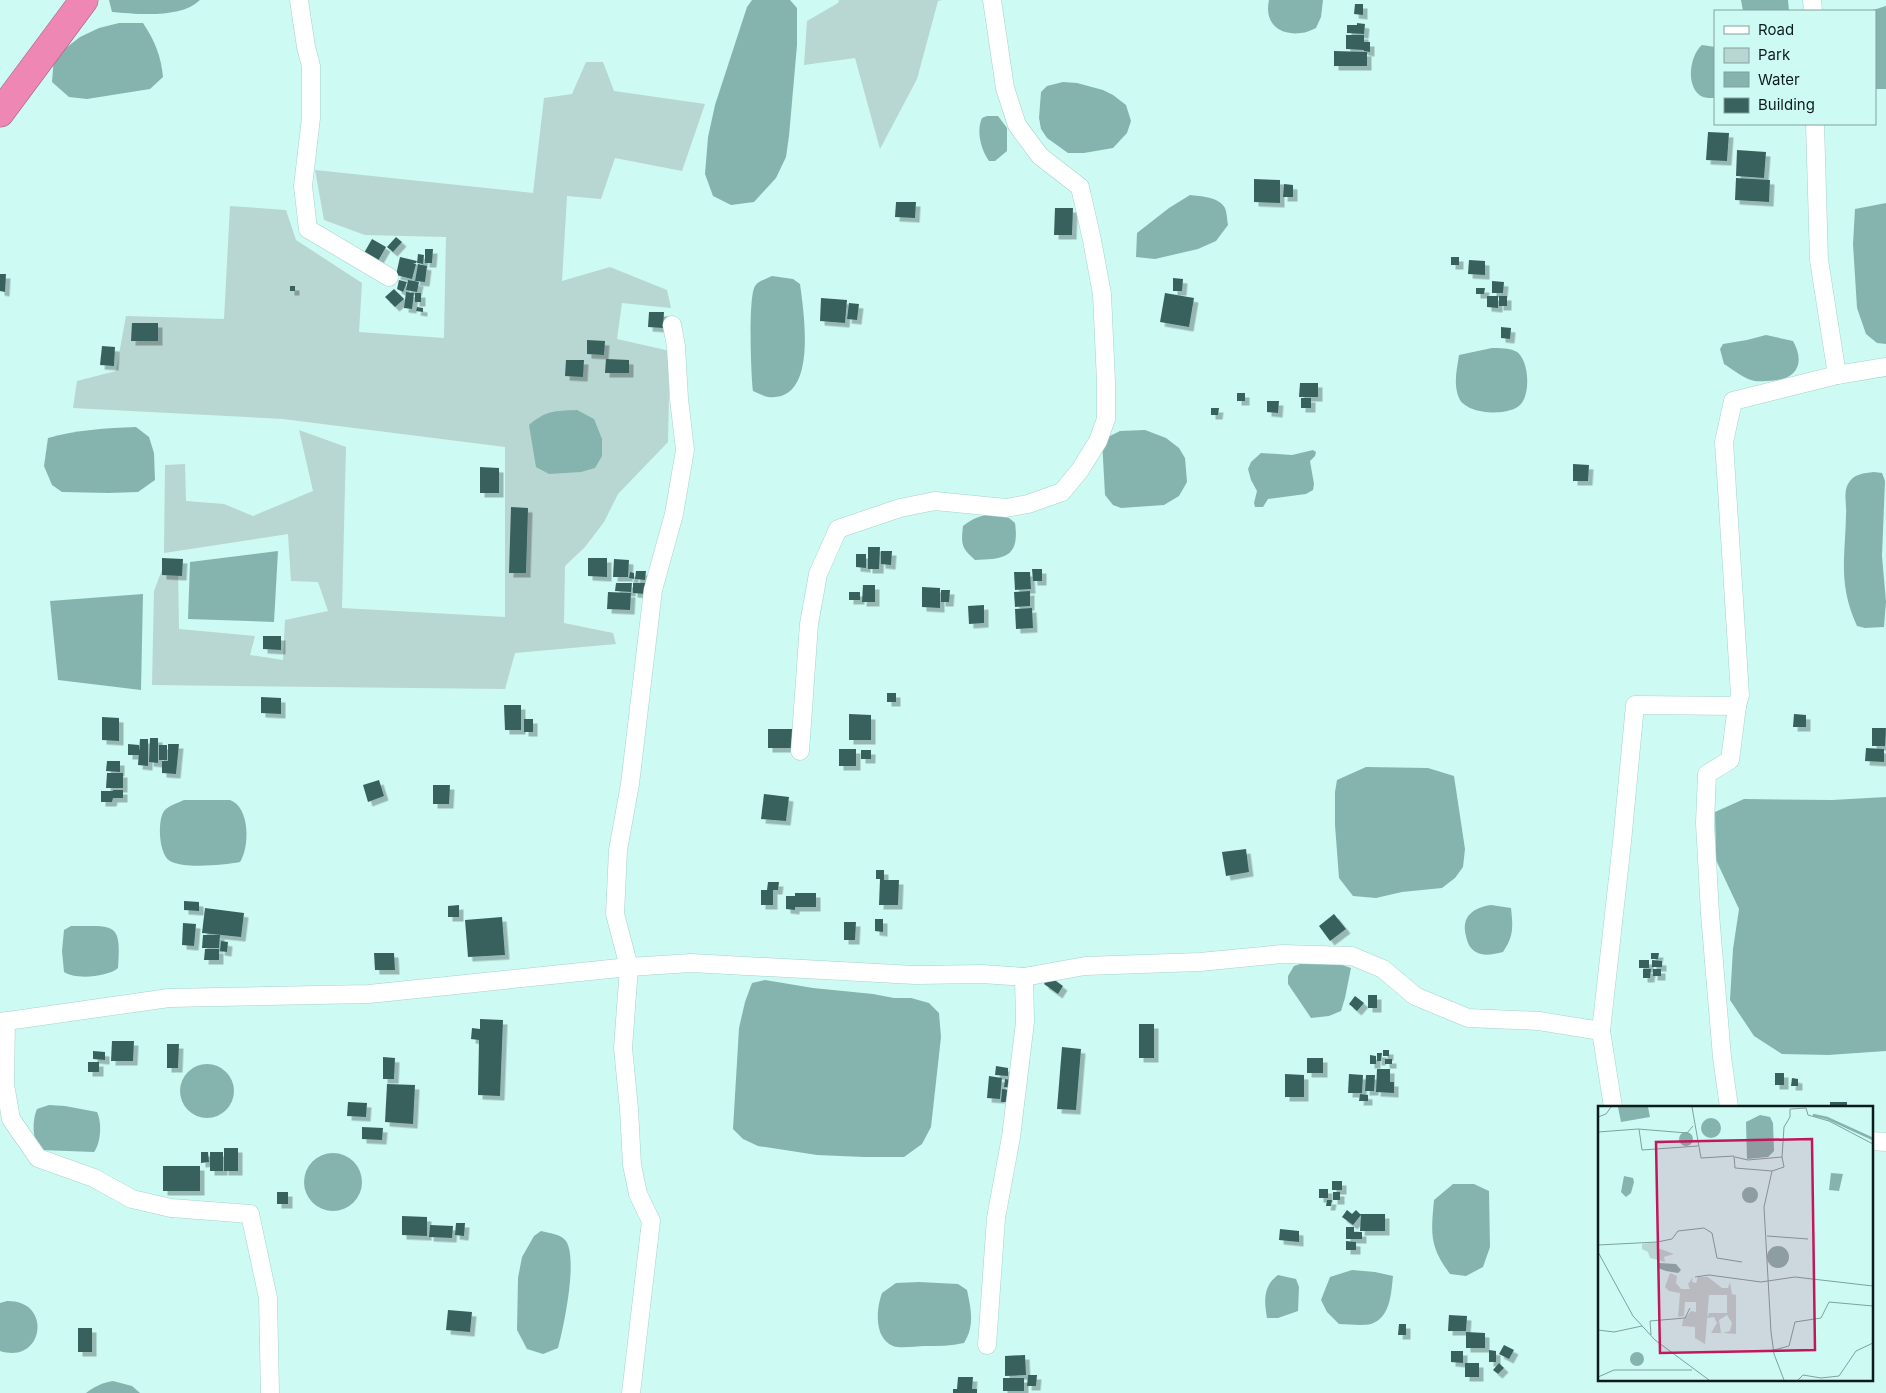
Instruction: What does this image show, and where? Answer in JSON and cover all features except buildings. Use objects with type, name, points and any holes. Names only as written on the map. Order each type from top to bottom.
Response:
[{"type":"highway","points":[[0,114],[84,0]]},
{"type":"street","points":[[299,0],[306,47],[312,66],[311,118],[303,186],[308,229],[390,277]]},
{"type":"street","points":[[800,751],[809,624],[818,574],[838,529],[900,508],[935,501],[1006,508],[1028,504],[1062,492],[1080,470],[1098,441],[1106,419],[1102,294],[1080,187],[1040,156],[1017,125],[1005,88],[992,0]]},
{"type":"street","points":[[1815,125],[1819,260],[1837,375]]},
{"type":"street","points":[[631,1393],[651,1221],[638,1194],[632,1164],[630,1109],[624,1048],[630,967],[615,914],[618,850],[630,784],[654,590],[674,514],[685,450],[679,399],[676,346],[672,325]]},
{"type":"street","points":[[1729,1106],[1722,1057],[1704,823],[1707,774],[1730,760],[1740,695],[1724,442],[1733,401],[1837,375],[1886,367]]},
{"type":"street","points":[[1613,1106],[1601,1031],[1635,705],[1737,706]]},
{"type":"street","points":[[270,1393],[268,1298],[250,1214],[171,1208],[132,1199],[94,1178],[38,1158],[11,1119],[6,1084],[3,1021],[169,998],[369,994],[630,967],[691,963],[915,975],[982,974],[1024,978],[1085,966],[1200,962],[1282,954],[1352,956],[1383,969],[1415,996],[1468,1018],[1539,1021],[1601,1031]]},
{"type":"street","points":[[987,1346],[996,1218],[1011,1137],[1025,1022],[1024,978]]},
{"type":"green space","points":[[839,0],[942,0],[938,1],[917,79],[880,149],[855,58],[804,65],[807,21],[838,3]]},
{"type":"green space","points":[[586,62],[603,62],[614,91],[705,104],[682,171],[615,158],[601,199],[567,196],[562,281],[610,267],[667,290],[671,308],[622,303],[617,339],[670,351],[668,442],[618,494],[604,522],[585,547],[565,566],[564,623],[613,633],[616,644],[515,653],[505,689],[152,685],[154,591],[163,567],[178,570],[179,629],[255,636],[250,655],[283,660],[285,620],[328,611],[318,582],[291,581],[288,534],[164,553],[165,465],[185,464],[186,501],[224,504],[253,516],[313,491],[299,430],[346,447],[342,608],[505,617],[505,447],[283,419],[73,408],[77,381],[116,371],[126,316],[224,319],[230,206],[286,210],[296,240],[362,283],[359,332],[444,338],[446,237],[365,235],[324,220],[315,170],[533,193],[544,98],[572,94]]},
{"type":"water","points":[[109,0],[200,0],[182,10],[170,13],[146,14],[112,12]]},
{"type":"water","points":[[752,0],[790,0],[797,8],[797,45],[789,136],[786,157],[776,178],[754,202],[731,205],[713,196],[705,174],[708,137],[715,105],[747,7]]},
{"type":"water","points":[[1269,0],[1323,0],[1321,17],[1316,28],[1301,33],[1279,30],[1274,26],[1269,15]]},
{"type":"water","points":[[1741,0],[1788,0],[1789,10],[1743,10]]},
{"type":"water","points":[[1886,6],[1886,89],[1876,89],[1876,10],[1873,10]]},
{"type":"water","points":[[119,23],[143,23],[157,49],[163,77],[150,89],[87,99],[69,97],[52,82],[54,57],[80,37],[99,28]]},
{"type":"water","points":[[1702,45],[1714,47],[1714,98],[1703,97],[1693,87],[1691,80],[1692,64]]},
{"type":"water","points":[[1063,82],[1077,83],[1103,90],[1126,105],[1131,121],[1127,133],[1113,148],[1084,153],[1068,153],[1047,138],[1041,129],[1039,118],[1041,92],[1047,86]]},
{"type":"water","points":[[998,116],[1007,128],[1007,151],[995,161],[989,161],[980,140],[980,123],[982,118]]},
{"type":"water","points":[[1190,195],[1214,199],[1219,201],[1225,208],[1228,225],[1216,241],[1198,249],[1155,259],[1136,257],[1137,233],[1169,208]]},
{"type":"water","points":[[1886,203],[1886,344],[1877,343],[1866,334],[1857,308],[1853,244],[1855,209]]},
{"type":"water","points":[[772,276],[793,279],[800,284],[805,335],[801,372],[795,386],[784,395],[768,397],[753,391],[751,305],[756,284]]},
{"type":"water","points":[[1766,335],[1793,341],[1799,358],[1798,365],[1791,375],[1776,380],[1755,381],[1744,377],[1724,364],[1720,349],[1723,344]]},
{"type":"water","points":[[1492,348],[1515,351],[1520,355],[1526,368],[1527,384],[1524,399],[1521,404],[1508,411],[1489,412],[1470,408],[1463,404],[1457,393],[1456,376],[1459,355]]},
{"type":"water","points":[[577,410],[594,419],[602,439],[602,456],[595,468],[581,472],[549,474],[536,467],[529,425],[541,416],[551,412]]},
{"type":"water","points":[[136,427],[149,437],[154,453],[155,480],[138,492],[62,492],[52,485],[44,466],[48,438],[91,430]]},
{"type":"water","points":[[1145,430],[1166,438],[1179,448],[1185,458],[1187,482],[1179,496],[1164,505],[1121,508],[1113,505],[1105,495],[1102,440],[1120,431]]},
{"type":"water","points":[[1313,450],[1316,452],[1315,456],[1310,461],[1314,484],[1313,490],[1306,494],[1268,499],[1263,507],[1255,507],[1257,491],[1248,469],[1251,462],[1261,453],[1292,455]]},
{"type":"water","points":[[1874,472],[1882,473],[1885,481],[1882,556],[1886,602],[1884,627],[1865,628],[1857,626],[1847,597],[1845,584],[1845,495],[1848,484],[1853,478]]},
{"type":"water","points":[[993,514],[1009,518],[1015,523],[1015,543],[1012,550],[1002,557],[975,560],[963,545],[963,526],[977,517]]},
{"type":"water","points":[[278,551],[274,622],[188,619],[190,562]]},
{"type":"water","points":[[143,594],[141,690],[58,680],[50,601]]},
{"type":"water","points":[[1366,767],[1428,768],[1454,776],[1465,849],[1463,867],[1455,878],[1442,888],[1402,892],[1376,898],[1353,896],[1339,878],[1335,825],[1337,780]]},
{"type":"water","points":[[1886,797],[1886,1051],[1828,1055],[1782,1054],[1754,1036],[1730,1000],[1733,949],[1739,909],[1716,860],[1715,812],[1744,799],[1832,800]]},
{"type":"water","points":[[184,800],[230,800],[237,804],[245,819],[247,838],[240,862],[194,866],[176,863],[166,858],[161,845],[160,822],[164,811],[168,807]]},
{"type":"water","points":[[1491,905],[1511,908],[1512,931],[1503,952],[1489,955],[1479,954],[1474,951],[1467,941],[1465,923],[1474,911]]},
{"type":"water","points":[[71,926],[97,926],[112,929],[118,941],[118,968],[107,974],[83,977],[64,972],[62,951],[64,930]]},
{"type":"water","points":[[1306,962],[1334,962],[1351,968],[1341,1011],[1329,1016],[1311,1018],[1288,984],[1288,976],[1294,966]]},
{"type":"water","points":[[765,980],[894,998],[911,998],[929,1003],[939,1013],[941,1037],[931,1127],[922,1144],[904,1157],[817,1155],[758,1146],[743,1139],[733,1129],[739,1028],[752,983]]},
{"type":"water","points":[[207,1064],[217,1066],[226,1072],[232,1081],[234,1091],[232,1101],[226,1110],[217,1116],[207,1118],[197,1116],[188,1110],[182,1101],[180,1091],[182,1081],[188,1072],[197,1066]]},
{"type":"water","points":[[49,1105],[97,1112],[100,1121],[100,1132],[94,1152],[40,1150],[34,1136],[34,1119],[37,1109]]},
{"type":"water","points":[[327,1153],[339,1153],[354,1161],[362,1176],[362,1188],[354,1203],[339,1211],[327,1211],[312,1203],[304,1188],[304,1176],[312,1161]]},
{"type":"water","points":[[1453,1184],[1474,1184],[1489,1191],[1490,1247],[1483,1267],[1466,1276],[1450,1274],[1438,1255],[1433,1239],[1434,1200]]},
{"type":"water","points":[[541,1231],[555,1234],[566,1241],[571,1262],[569,1293],[558,1348],[543,1354],[527,1349],[517,1330],[518,1278],[522,1257],[534,1236]]},
{"type":"water","points":[[1352,1270],[1393,1276],[1389,1304],[1383,1316],[1371,1324],[1339,1324],[1327,1312],[1321,1300],[1330,1277]]},
{"type":"water","points":[[1278,1275],[1296,1279],[1299,1287],[1298,1311],[1278,1318],[1267,1318],[1265,1306],[1267,1289]]},
{"type":"water","points":[[896,1283],[958,1284],[967,1290],[971,1311],[971,1324],[964,1343],[944,1346],[900,1347],[893,1346],[882,1337],[878,1315],[882,1293]]},
{"type":"water","points":[[7,1301],[22,1303],[32,1310],[37,1320],[37,1331],[34,1341],[26,1349],[15,1353],[0,1351],[0,1303]]},
{"type":"water","points":[[113,1381],[132,1386],[140,1393],[86,1393],[92,1388]]}]
